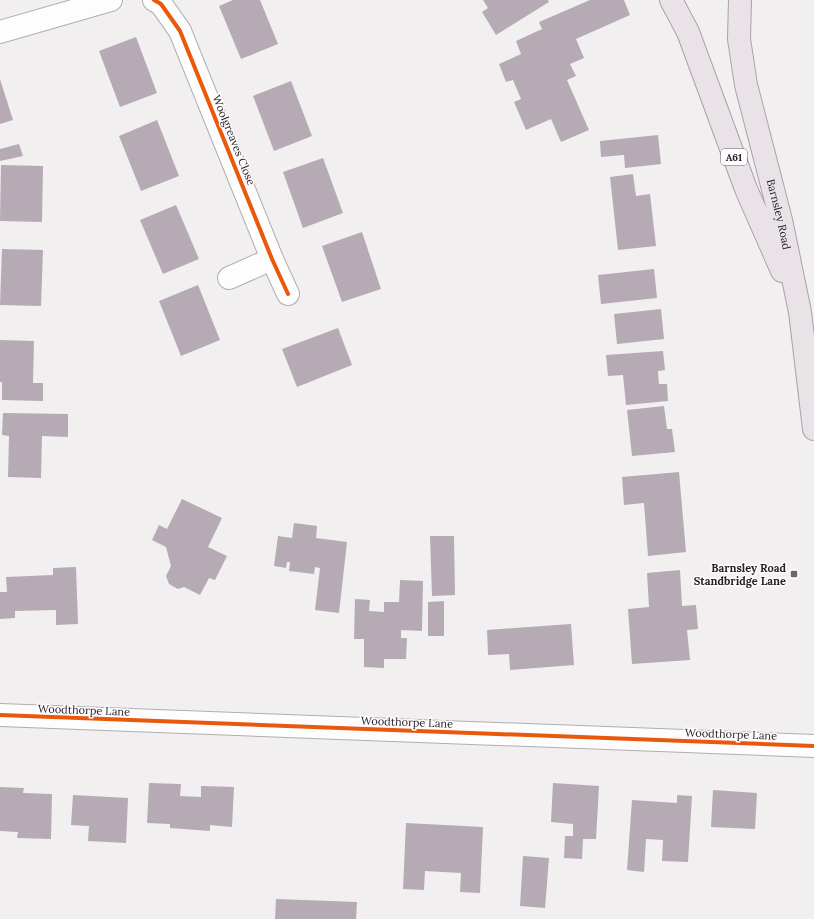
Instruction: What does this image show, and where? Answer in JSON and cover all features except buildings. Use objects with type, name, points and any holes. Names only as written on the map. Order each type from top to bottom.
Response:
[{"type":"main road","name":"A61","points":[[671,0],[688,32],[746,189],[800,312]]},
{"type":"main road","name":"Barnsley Road","points":[[740,0],[739,39],[746,85],[781,220],[800,312],[814,429]]},
{"type":"street","points":[[0,32],[111,0]]},
{"type":"street","name":"Woolgreaves Close","points":[[154,0],[161,4],[180,30],[272,259],[288,294]]},
{"type":"street","points":[[229,278],[272,259]]},
{"type":"street","name":"Woodthorpe Lane","points":[[0,715],[814,746]]},
{"type":"cycle path","points":[[154,0],[161,4],[180,31],[272,259],[288,294]]},
{"type":"cycle path","points":[[0,715],[814,746]]},
{"type":"place","name":"Barnsley Road Standbridge Lane","points":[[794,574]]}]
